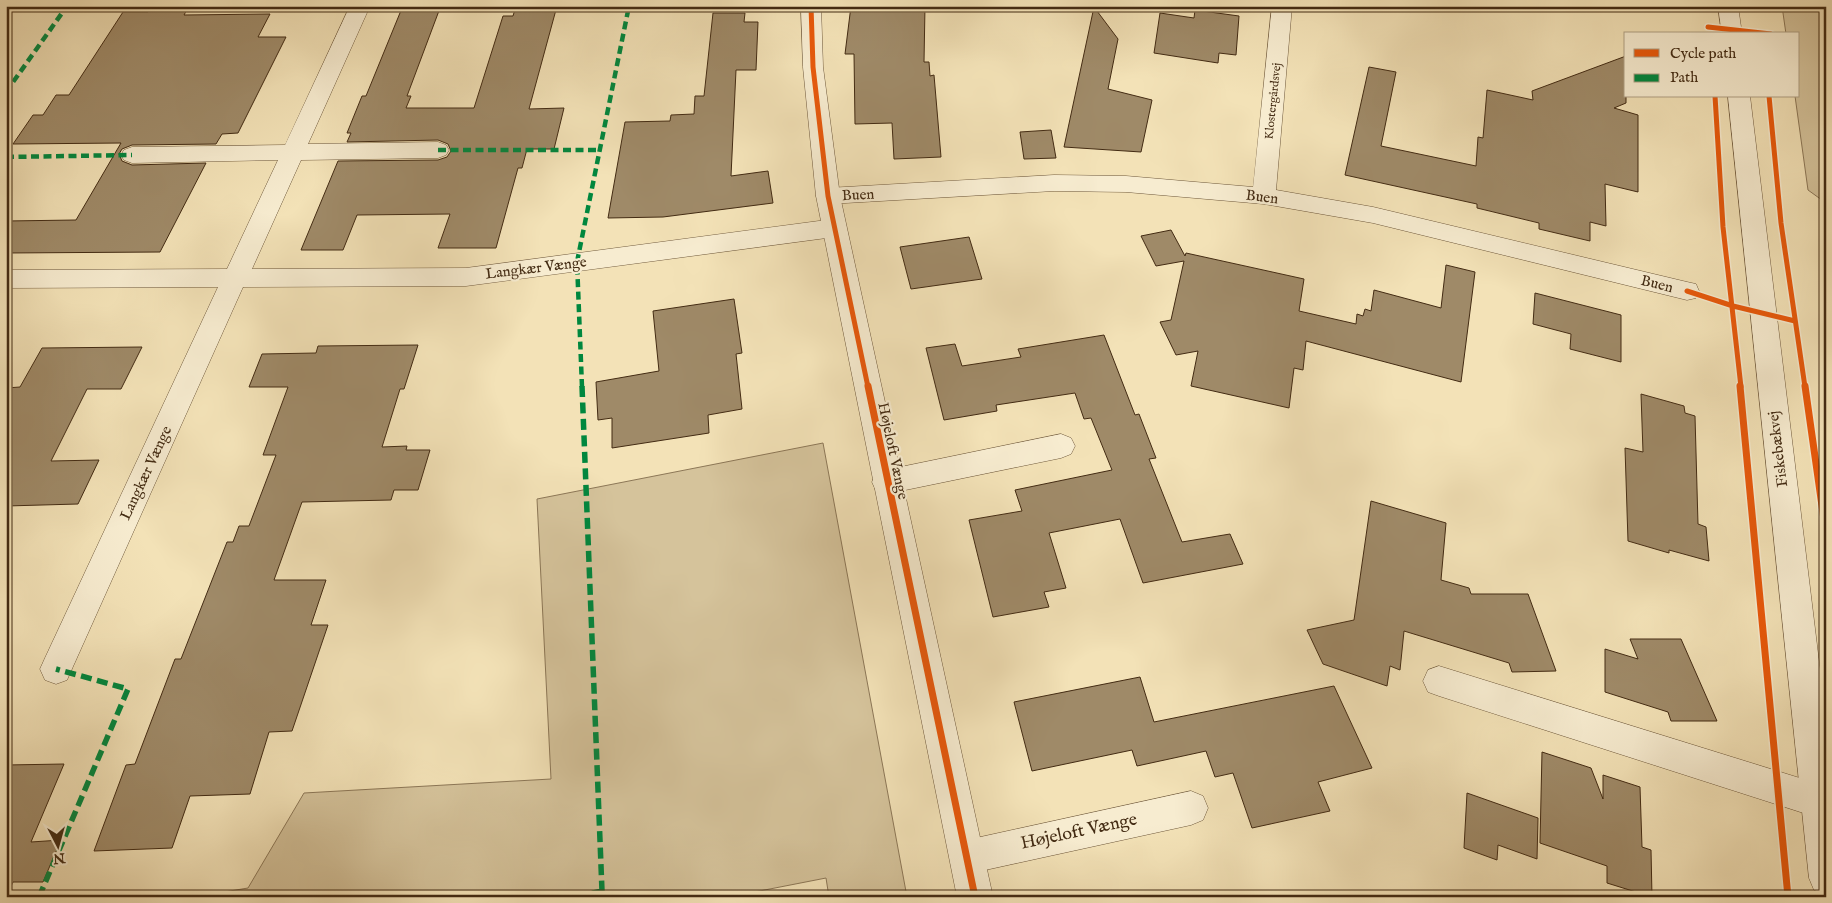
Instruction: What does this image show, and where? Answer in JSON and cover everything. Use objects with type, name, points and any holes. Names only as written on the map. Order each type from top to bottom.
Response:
[{"type":"street","name":"Langkær Vænge","points":[[56,670],[360,6]]},
{"type":"street","name":"Højeloft Vænge","points":[[811,6],[813,67],[828,196],[886,482],[975,897]]},
{"type":"street","name":"Klostergårdsvej","points":[[1264,196],[1282,6]]},
{"type":"street","points":[[1728,6],[1732,32]]},
{"type":"street","name":"Fiskebækvej","points":[[1738,98],[1819,801],[1826,878]]},
{"type":"street","points":[[132,155],[438,150]]},
{"type":"street","name":"Buen","points":[[828,196],[1054,183],[1126,184],[1264,196],[1372,215],[1687,291]]},
{"type":"street","name":"Langkær Vænge","points":[[6,280],[236,276],[466,277],[834,228]]},
{"type":"street","name":"Højeloft Vænge","points":[[886,482],[1060,446]]},
{"type":"street","points":[[1439,681],[1819,801]]},
{"type":"street","name":"Højeloft Vænge","points":[[967,857],[1191,808]]},
{"type":"path","points":[[1815,41],[1825,44]]},
{"type":"shaded area","points":[[1782,6],[1826,6],[1826,203],[1808,190],[1795,98],[1800,98],[1800,32],[1786,32]]},
{"type":"shaded area","points":[[823,443],[907,897],[829,897],[826,878],[729,897],[194,897],[248,888],[304,793],[551,779],[537,499]]},
{"type":"building","points":[[152,6],[189,6],[184,15],[270,14],[258,37],[286,37],[238,133],[222,134],[216,144],[132,145],[122,149],[119,154],[122,161],[132,165],[206,163],[160,252],[6,253],[6,221],[76,220],[121,143],[13,144],[33,115],[43,115],[56,95],[69,95],[123,12],[148,12]]},
{"type":"building","points":[[516,6],[557,6],[529,109],[564,108],[554,149],[527,149],[522,168],[518,168],[496,248],[438,248],[450,214],[357,215],[343,250],[301,250],[338,161],[438,160],[447,157],[451,151],[448,144],[438,140],[347,142],[351,133],[347,133],[362,96],[366,96],[402,8],[440,8],[407,96],[411,96],[406,108],[474,108],[503,16],[513,16]]},
{"type":"building","points":[[851,6],[925,6],[924,62],[929,62],[930,76],[934,75],[941,157],[894,159],[892,123],[855,124],[854,54],[845,54]]},
{"type":"building","points":[[1094,7],[1118,39],[1108,89],[1152,100],[1141,152],[1064,147]]},
{"type":"building","points":[[1195,10],[1239,16],[1236,55],[1219,53],[1218,63],[1154,53],[1160,13],[1194,18]]},
{"type":"building","points":[[713,13],[745,13],[744,22],[758,22],[756,70],[736,70],[731,176],[768,171],[773,203],[663,217],[608,218],[625,122],[670,121],[671,115],[694,114],[695,96],[704,96]]},
{"type":"building","points":[[1624,57],[1624,98],[1626,98],[1626,103],[1614,108],[1638,115],[1638,192],[1605,184],[1606,226],[1590,222],[1590,241],[1539,229],[1539,223],[1477,208],[1477,204],[1345,175],[1369,67],[1396,72],[1381,146],[1476,166],[1478,137],[1483,138],[1487,90],[1533,100],[1532,91]]},
{"type":"building","points":[[1051,130],[1056,158],[1024,159],[1020,132]]},
{"type":"building","points":[[1171,230],[1185,256],[1186,253],[1304,279],[1299,311],[1356,324],[1357,314],[1363,316],[1365,309],[1371,311],[1374,290],[1441,308],[1446,265],[1475,272],[1461,382],[1306,341],[1303,370],[1294,368],[1289,408],[1191,386],[1198,351],[1176,355],[1160,322],[1171,320],[1184,261],[1156,266],[1141,236]]},
{"type":"building","points":[[969,237],[982,279],[911,289],[900,247]]},
{"type":"building","points":[[1535,293],[1621,315],[1621,362],[1570,349],[1571,334],[1533,324]]},
{"type":"building","points":[[734,299],[742,353],[736,354],[742,409],[708,415],[709,433],[612,448],[612,418],[598,420],[596,382],[659,371],[653,311]]},
{"type":"building","points":[[1104,335],[1135,415],[1139,414],[1156,458],[1149,459],[1182,542],[1230,534],[1243,564],[1143,583],[1120,519],[1049,533],[1066,588],[1044,592],[1049,607],[993,617],[969,520],[1022,511],[1015,490],[1112,470],[1091,418],[1084,419],[1075,393],[996,405],[997,411],[944,420],[926,348],[955,344],[962,366],[1021,357],[1018,349]]},
{"type":"building","points":[[418,345],[404,389],[400,389],[382,447],[407,446],[406,450],[430,450],[418,490],[394,490],[391,500],[302,502],[274,580],[326,580],[311,625],[328,625],[292,731],[269,732],[250,794],[190,796],[172,848],[94,851],[126,765],[135,764],[175,659],[181,659],[227,542],[233,542],[239,526],[249,526],[276,455],[263,455],[288,387],[249,387],[262,354],[316,353],[318,346]]},
{"type":"building","points":[[142,347],[121,389],[87,389],[51,461],[99,460],[78,504],[6,506],[6,388],[20,387],[42,348]]},
{"type":"building","points":[[1641,394],[1684,406],[1685,413],[1695,416],[1698,524],[1706,527],[1709,561],[1669,550],[1669,553],[1628,541],[1625,448],[1643,452]]},
{"type":"building","points":[[1371,501],[1446,523],[1441,580],[1469,588],[1471,594],[1528,594],[1556,671],[1512,672],[1509,663],[1404,631],[1400,670],[1390,666],[1387,686],[1323,664],[1307,630],[1354,620]]},
{"type":"building","points":[[1630,639],[1681,639],[1717,721],[1671,721],[1668,712],[1605,692],[1605,649],[1638,659]]},
{"type":"building","points":[[1140,677],[1154,722],[1334,686],[1372,768],[1318,782],[1330,811],[1252,828],[1233,773],[1215,777],[1206,751],[1137,766],[1132,750],[1032,771],[1014,702]]},
{"type":"building","points":[[1542,752],[1591,768],[1603,799],[1603,775],[1640,787],[1642,847],[1651,850],[1652,897],[1607,883],[1607,866],[1540,843]]},
{"type":"building","points":[[64,764],[31,842],[61,840],[43,882],[13,882],[6,897],[6,765]]},
{"type":"building","points":[[1467,793],[1538,818],[1537,859],[1498,845],[1497,860],[1464,848]]},
{"type":"marked path","points":[[6,92],[67,6]]},
{"type":"marked path","points":[[602,891],[577,262],[598,150],[629,6]]},
{"type":"marked path","points":[[438,150],[598,150]]},
{"type":"marked path","points":[[6,157],[132,155]]},
{"type":"marked path","points":[[39,897],[128,689],[56,669]]},
{"type":"marked path","points":[[576,897],[602,891],[606,897]]},
{"type":"cycle path","points":[[811,6],[813,67],[828,196],[975,897]]},
{"type":"cycle path","points":[[1708,27],[1753,32]]},
{"type":"cycle path","points":[[1715,98],[1723,227],[1733,306],[1788,897]]},
{"type":"cycle path","points":[[1769,98],[1781,223],[1826,534]]},
{"type":"cycle path","points":[[1687,291],[1733,306],[1795,321]]}]
